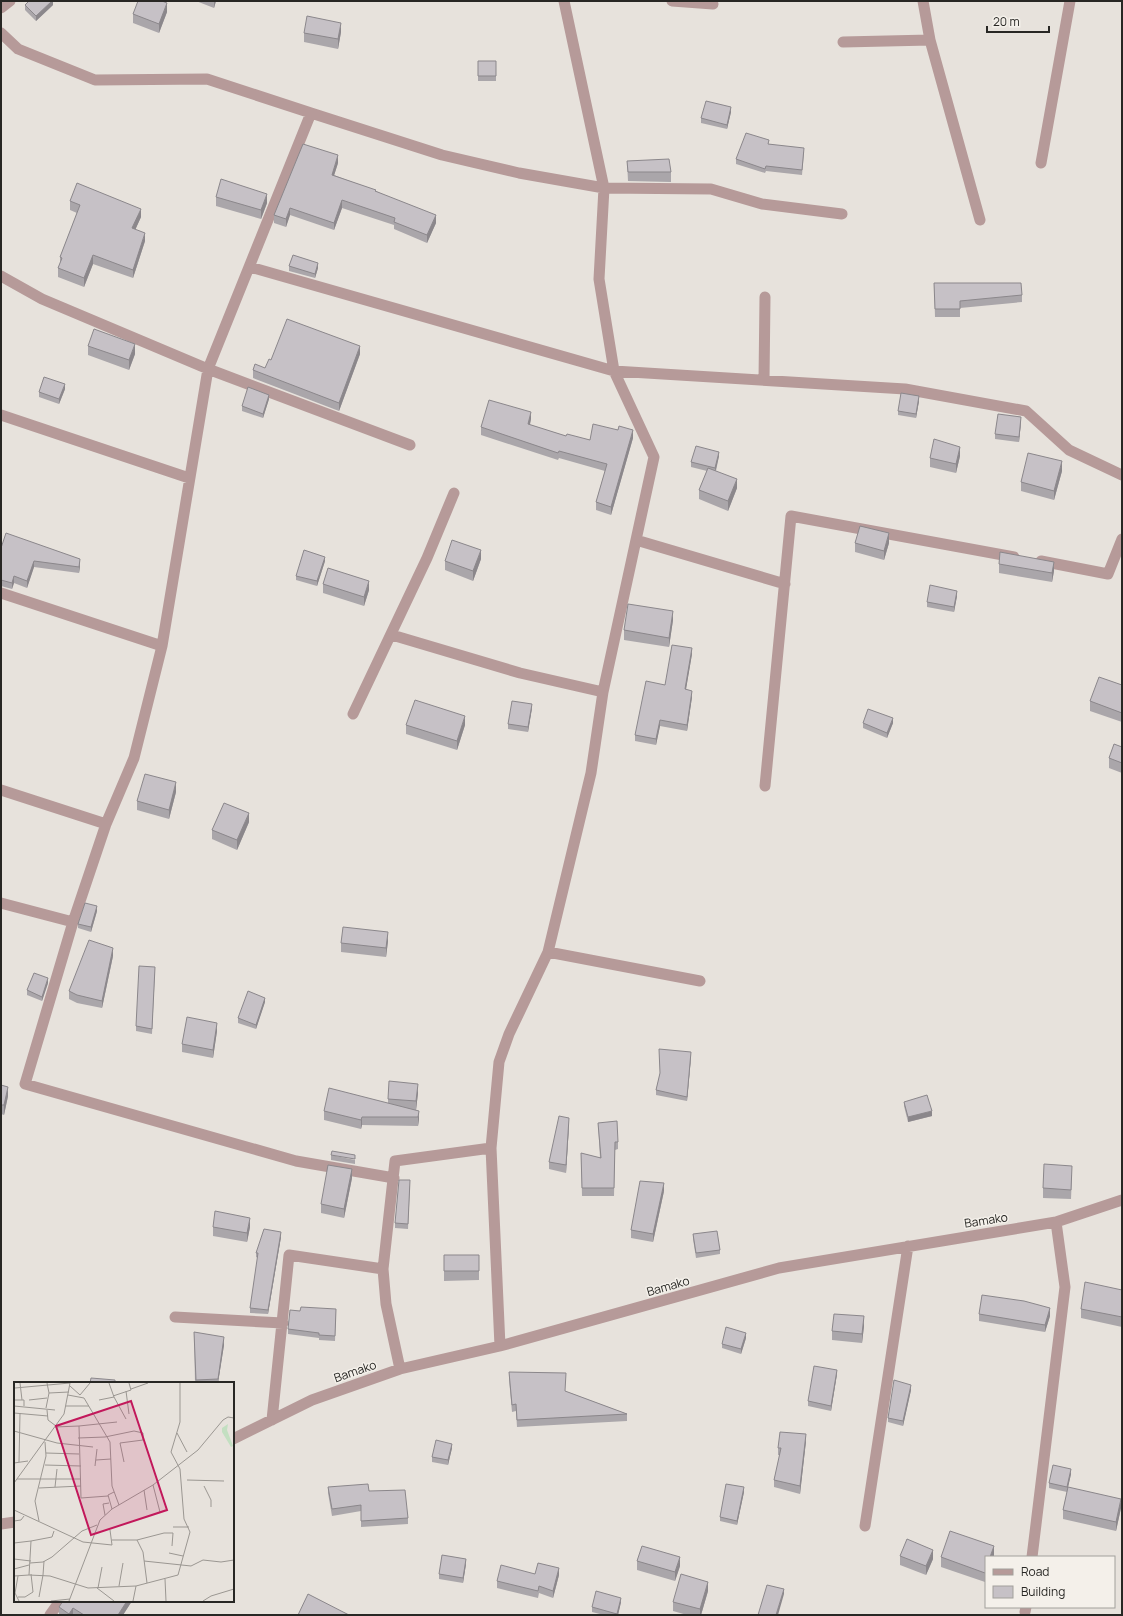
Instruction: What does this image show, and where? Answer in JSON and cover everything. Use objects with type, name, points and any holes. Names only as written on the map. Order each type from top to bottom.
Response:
[{"type":"street","points":[[500,1346],[491,1148],[499,1062],[509,1034],[548,952],[591,773],[603,692],[654,457],[614,370],[599,279],[604,188],[564,1]]},
{"type":"street","points":[[672,1],[713,4]]},
{"type":"street","points":[[923,1],[930,40],[980,220]]},
{"type":"street","points":[[1041,163],[1070,1]]},
{"type":"street","points":[[1,33],[18,49],[95,80],[207,79],[442,155],[519,173],[604,188],[711,189],[762,204],[842,214]]},
{"type":"street","points":[[843,42],[930,40]]},
{"type":"street","points":[[311,113],[208,369],[162,646],[134,758],[106,824],[73,922],[25,1084],[296,1161],[394,1178]]},
{"type":"street","points":[[250,267],[614,370],[905,389],[1026,411],[1070,450],[1122,475]]},
{"type":"street","points":[[1,276],[42,299],[208,369],[410,445]]},
{"type":"street","points":[[764,380],[765,297]]},
{"type":"street","points":[[1,416],[189,478]]},
{"type":"street","points":[[353,714],[392,635],[427,558],[454,493]]},
{"type":"street","points":[[765,786],[792,516],[1108,574],[1122,539]]},
{"type":"street","points":[[636,540],[785,584]]},
{"type":"street","points":[[1,593],[162,646]]},
{"type":"street","points":[[392,635],[520,673],[603,692]]},
{"type":"street","points":[[1,790],[106,824]]},
{"type":"street","points":[[1,903],[73,922]]},
{"type":"street","points":[[548,952],[700,981]]},
{"type":"street","points":[[400,1369],[386,1304],[383,1269],[395,1161],[491,1148]]},
{"type":"street","name":"Bamako","points":[[234,1439],[312,1400],[400,1369],[500,1346],[779,1268],[1056,1222],[1122,1200]]},
{"type":"street","points":[[1032,1556],[1065,1287],[1056,1222]]},
{"type":"street","points":[[865,1526],[908,1246]]},
{"type":"street","points":[[272,1420],[289,1255],[383,1269]]},
{"type":"street","points":[[175,1317],[283,1323]]},
{"type":"street","points":[[1,1524],[14,1522]]},
{"type":"street","points":[[50,1615],[59,1602]]},
{"type":"building","points":[[29,1],[52,1],[36,16],[25,5]]},
{"type":"building","points":[[138,1],[162,1],[167,3],[159,24],[133,14]]},
{"type":"building","points":[[307,16],[341,23],[338,39],[304,33]]},
{"type":"building","points":[[478,61],[496,61],[496,76],[478,76]]},
{"type":"building","points":[[706,101],[731,107],[727,125],[701,118]]},
{"type":"building","points":[[746,133],[769,140],[768,144],[804,148],[802,170],[766,166],[765,169],[736,159]]},
{"type":"building","points":[[303,144],[338,155],[332,175],[376,190],[375,191],[436,215],[427,235],[394,222],[395,218],[342,200],[334,223],[290,208],[286,219],[274,215]]},
{"type":"building","points":[[669,159],[671,172],[628,172],[627,161]]},
{"type":"building","points":[[221,179],[267,194],[261,210],[216,197]]},
{"type":"building","points":[[77,183],[141,209],[132,228],[145,233],[133,270],[93,255],[84,278],[58,268],[62,258],[60,257],[80,205],[70,201]]},
{"type":"building","points":[[293,255],[318,263],[315,274],[289,266]]},
{"type":"building","points":[[934,283],[1021,283],[1022,295],[960,301],[960,309],[935,309]]},
{"type":"building","points":[[287,319],[360,346],[339,403],[253,370],[255,364],[265,368],[269,359],[271,360]]},
{"type":"building","points":[[94,329],[135,344],[129,360],[88,346]]},
{"type":"building","points":[[44,377],[65,384],[59,399],[39,392]]},
{"type":"building","points":[[248,387],[269,395],[263,414],[242,406]]},
{"type":"building","points":[[901,393],[919,396],[916,414],[898,411]]},
{"type":"building","points":[[489,400],[531,412],[528,424],[566,436],[567,434],[590,440],[593,424],[618,430],[619,426],[633,430],[611,507],[596,502],[607,464],[559,451],[558,453],[481,427]]},
{"type":"building","points":[[998,414],[1021,417],[1019,437],[995,434]]},
{"type":"building","points":[[934,439],[960,447],[956,464],[930,458]]},
{"type":"building","points":[[696,446],[719,452],[715,468],[691,462]]},
{"type":"building","points":[[1028,453],[1062,461],[1054,491],[1021,482]]},
{"type":"building","points":[[708,468],[737,479],[728,501],[699,490]]},
{"type":"building","points":[[860,526],[889,533],[884,551],[855,543]]},
{"type":"building","points":[[6,533],[80,559],[79,567],[34,561],[27,581],[14,576],[12,583],[1,580],[1,548]]},
{"type":"building","points":[[452,540],[481,550],[473,571],[445,561]]},
{"type":"building","points":[[304,550],[325,557],[317,581],[296,576]]},
{"type":"building","points":[[1000,552],[1054,562],[1052,573],[999,564]]},
{"type":"building","points":[[328,568],[369,581],[364,597],[323,584]]},
{"type":"building","points":[[930,585],[957,591],[954,607],[927,602]]},
{"type":"building","points":[[628,604],[673,611],[669,638],[624,630]]},
{"type":"building","points":[[672,645],[692,648],[685,689],[692,691],[687,725],[660,720],[656,739],[635,735],[646,681],[665,685]]},
{"type":"building","points":[[1099,677],[1122,685],[1122,713],[1090,701]]},
{"type":"building","points":[[415,700],[465,716],[457,741],[406,725]]},
{"type":"building","points":[[512,701],[532,704],[528,727],[508,724]]},
{"type":"building","points":[[868,709],[893,718],[887,733],[863,723]]},
{"type":"building","points":[[1114,744],[1122,747],[1122,763],[1109,758]]},
{"type":"building","points":[[145,774],[176,782],[169,810],[137,801]]},
{"type":"building","points":[[224,803],[249,813],[237,840],[212,830]]},
{"type":"building","points":[[85,903],[97,906],[91,927],[78,924]]},
{"type":"building","points":[[343,927],[388,932],[386,948],[341,943]]},
{"type":"building","points":[[89,940],[113,948],[102,1001],[77,995],[69,991]]},
{"type":"building","points":[[139,966],[155,967],[152,1029],[136,1026]]},
{"type":"building","points":[[34,973],[48,978],[42,997],[27,990]]},
{"type":"building","points":[[248,991],[265,998],[256,1025],[238,1018]]},
{"type":"building","points":[[187,1017],[217,1023],[213,1050],[182,1044]]},
{"type":"building","points":[[659,1049],[691,1052],[687,1097],[656,1090],[660,1073]]},
{"type":"building","points":[[389,1081],[418,1084],[416,1101],[388,1099]]},
{"type":"building","points":[[1,1085],[8,1087],[4,1105],[1,1105]]},
{"type":"building","points":[[329,1088],[419,1111],[418,1117],[362,1117],[361,1120],[324,1111]]},
{"type":"building","points":[[927,1095],[932,1111],[908,1117],[904,1102]]},
{"type":"building","points":[[559,1116],[569,1118],[566,1165],[549,1162]]},
{"type":"building","points":[[617,1121],[618,1142],[615,1142],[614,1188],[582,1188],[581,1153],[601,1158],[598,1123]]},
{"type":"building","points":[[332,1151],[355,1155],[355,1159],[331,1155]]},
{"type":"building","points":[[1044,1164],[1072,1166],[1071,1190],[1043,1188]]},
{"type":"building","points":[[328,1165],[352,1169],[344,1209],[321,1204]]},
{"type":"building","points":[[399,1180],[410,1180],[408,1224],[395,1223]]},
{"type":"building","points":[[640,1181],[664,1183],[653,1234],[631,1230]]},
{"type":"building","points":[[215,1211],[250,1218],[247,1233],[213,1227]]},
{"type":"building","points":[[264,1229],[281,1232],[268,1310],[250,1308],[258,1253],[256,1253]]},
{"type":"building","points":[[717,1231],[720,1250],[696,1253],[693,1234]]},
{"type":"building","points":[[444,1255],[479,1255],[479,1271],[444,1271]]},
{"type":"building","points":[[1085,1282],[1122,1290],[1122,1317],[1081,1309]]},
{"type":"building","points":[[982,1295],[1024,1301],[1050,1308],[1045,1325],[979,1314]]},
{"type":"building","points":[[301,1307],[336,1309],[335,1336],[319,1335],[319,1333],[288,1329],[290,1310],[300,1311]]},
{"type":"building","points":[[834,1314],[864,1316],[862,1334],[832,1331]]},
{"type":"building","points":[[726,1327],[746,1333],[741,1349],[722,1344]]},
{"type":"building","points":[[194,1332],[224,1337],[218,1379],[196,1380]]},
{"type":"building","points":[[814,1366],[837,1370],[831,1406],[808,1401]]},
{"type":"building","points":[[509,1372],[566,1373],[565,1391],[627,1414],[517,1420],[516,1404],[512,1405]]},
{"type":"building","points":[[91,1378],[115,1380],[115,1382],[90,1382]]},
{"type":"building","points":[[894,1380],[911,1385],[903,1421],[888,1418]]},
{"type":"building","points":[[780,1432],[806,1434],[800,1486],[774,1480],[781,1448],[778,1448]]},
{"type":"building","points":[[436,1440],[452,1444],[448,1460],[432,1457]]},
{"type":"building","points":[[1053,1465],[1071,1469],[1067,1487],[1049,1483]]},
{"type":"building","points":[[368,1484],[369,1491],[405,1490],[408,1518],[361,1521],[361,1505],[332,1509],[328,1487]]},
{"type":"building","points":[[726,1484],[744,1487],[737,1521],[720,1517]]},
{"type":"building","points":[[1068,1487],[1121,1499],[1116,1522],[1063,1510]]},
{"type":"building","points":[[950,1531],[994,1546],[990,1556],[985,1556],[985,1573],[941,1557]]},
{"type":"building","points":[[907,1539],[933,1550],[926,1566],[900,1556]]},
{"type":"building","points":[[642,1546],[680,1557],[675,1572],[637,1561]]},
{"type":"building","points":[[442,1555],[466,1559],[463,1578],[439,1574]]},
{"type":"building","points":[[538,1563],[559,1568],[553,1591],[539,1586],[538,1591],[497,1581],[501,1565],[535,1574]]},
{"type":"building","points":[[681,1574],[708,1582],[700,1609],[673,1602]]},
{"type":"building","points":[[767,1585],[784,1589],[776,1615],[758,1615]]},
{"type":"building","points":[[596,1591],[621,1598],[617,1614],[592,1607]]},
{"type":"building","points":[[308,1594],[349,1615],[298,1615]]},
{"type":"building","points":[[62,1602],[126,1602],[118,1615],[84,1615],[73,1608],[69,1614],[59,1607]]}]
